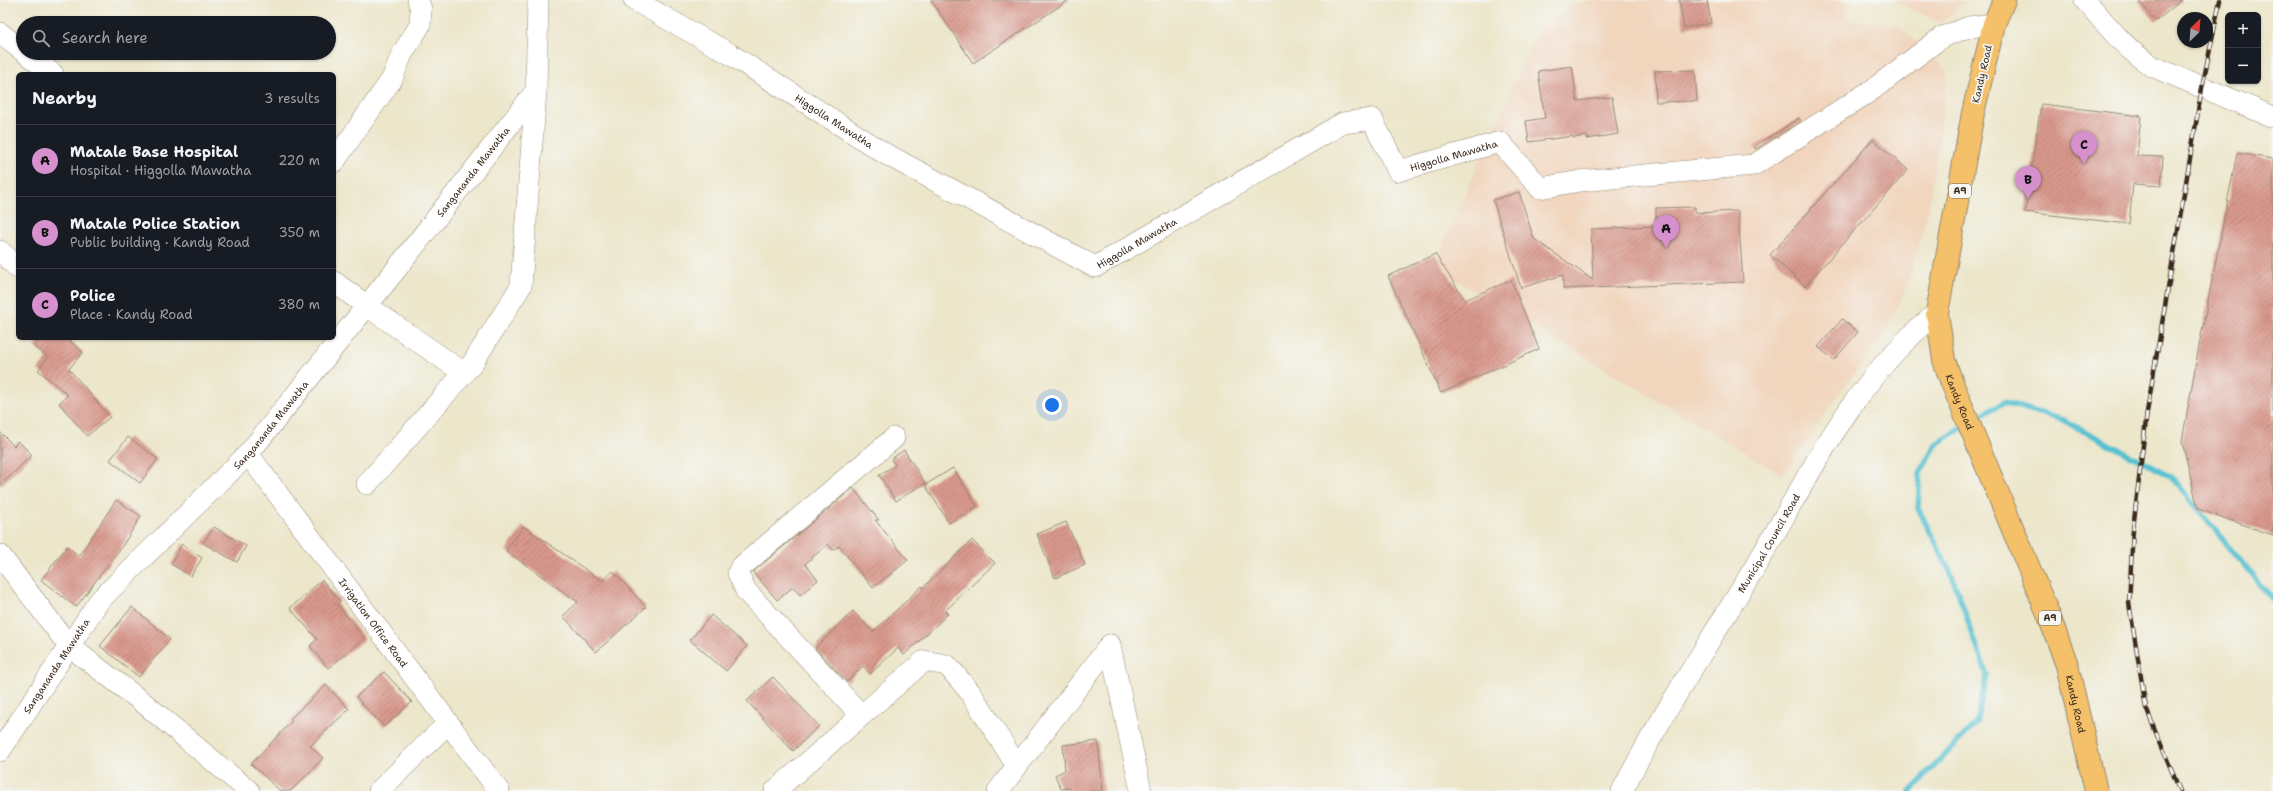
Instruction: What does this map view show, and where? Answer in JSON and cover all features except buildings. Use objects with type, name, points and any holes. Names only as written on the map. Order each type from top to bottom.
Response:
[{"type":"highway","name":"Kandy Road","points":[[2004,0],[1994,24],[1973,113],[1937,313],[1944,360],[1952,383],[1981,454],[2028,560],[2067,666],[2096,791]]},
{"type":"street","points":[[336,159],[392,79],[402,54],[420,25],[421,9],[418,0]]},
{"type":"street","points":[[367,484],[472,364],[521,286],[536,91],[538,0]]},
{"type":"street","name":"Higgolla Mawatha","points":[[634,0],[730,54],[884,153],[1095,268],[1343,123],[1372,119],[1398,171],[1500,142],[1540,188],[1580,181],[1754,165],[1872,90],[1942,36],[1969,27],[1994,24]]},
{"type":"street","points":[[2085,0],[2122,43],[2152,66],[2273,117]]},
{"type":"street","points":[[0,33],[16,46]]},
{"type":"street","points":[[35,60],[50,72]]},
{"type":"street","name":"Sangananda Mawatha","points":[[0,751],[99,601],[248,454],[536,91]]},
{"type":"street","points":[[0,251],[16,266]]},
{"type":"street","points":[[336,284],[366,306],[464,373]]},
{"type":"street","name":"Municipal Council Road","points":[[1622,791],[1654,731],[1757,562],[1827,441],[1873,374],[1916,330],[1937,313]]},
{"type":"street","points":[[861,715],[746,591],[738,573],[741,567],[894,438]]},
{"type":"street","name":"Irrigation Office Road","points":[[248,454],[499,791]]},
{"type":"street","points":[[0,555],[69,646],[145,704],[249,791]]},
{"type":"street","points":[[998,791],[1110,645],[1141,791]]},
{"type":"street","points":[[776,791],[924,661],[947,665],[970,692],[1017,766]]},
{"type":"street","points":[[379,791],[448,723]]},
{"type":"shaded area","points":[[1586,0],[1847,0],[1847,19],[1899,26],[1948,71],[1929,208],[1909,280],[1887,330],[1829,408],[1783,475],[1433,266],[1541,23]]},
{"type":"shaded area","points":[[1892,0],[1965,0],[1941,23]]},
{"type":"waterway","points":[[1973,421],[2004,402],[2063,420],[2170,476],[2273,600]]},
{"type":"waterway","points":[[1910,791],[1976,723],[1987,675],[1952,576],[1918,508],[1920,473],[1936,444],[1966,426]]},
{"type":"railway","points":[[2180,791],[2146,708],[2129,603],[2133,529],[2147,412],[2202,88],[2220,0]]},
{"type":"place","name":"Police","points":[[2084,164]]},
{"type":"place","name":"Matale Police Station","points":[[2028,199]]},
{"type":"place","name":"Matale Base Hospital","points":[[1666,248]]}]
